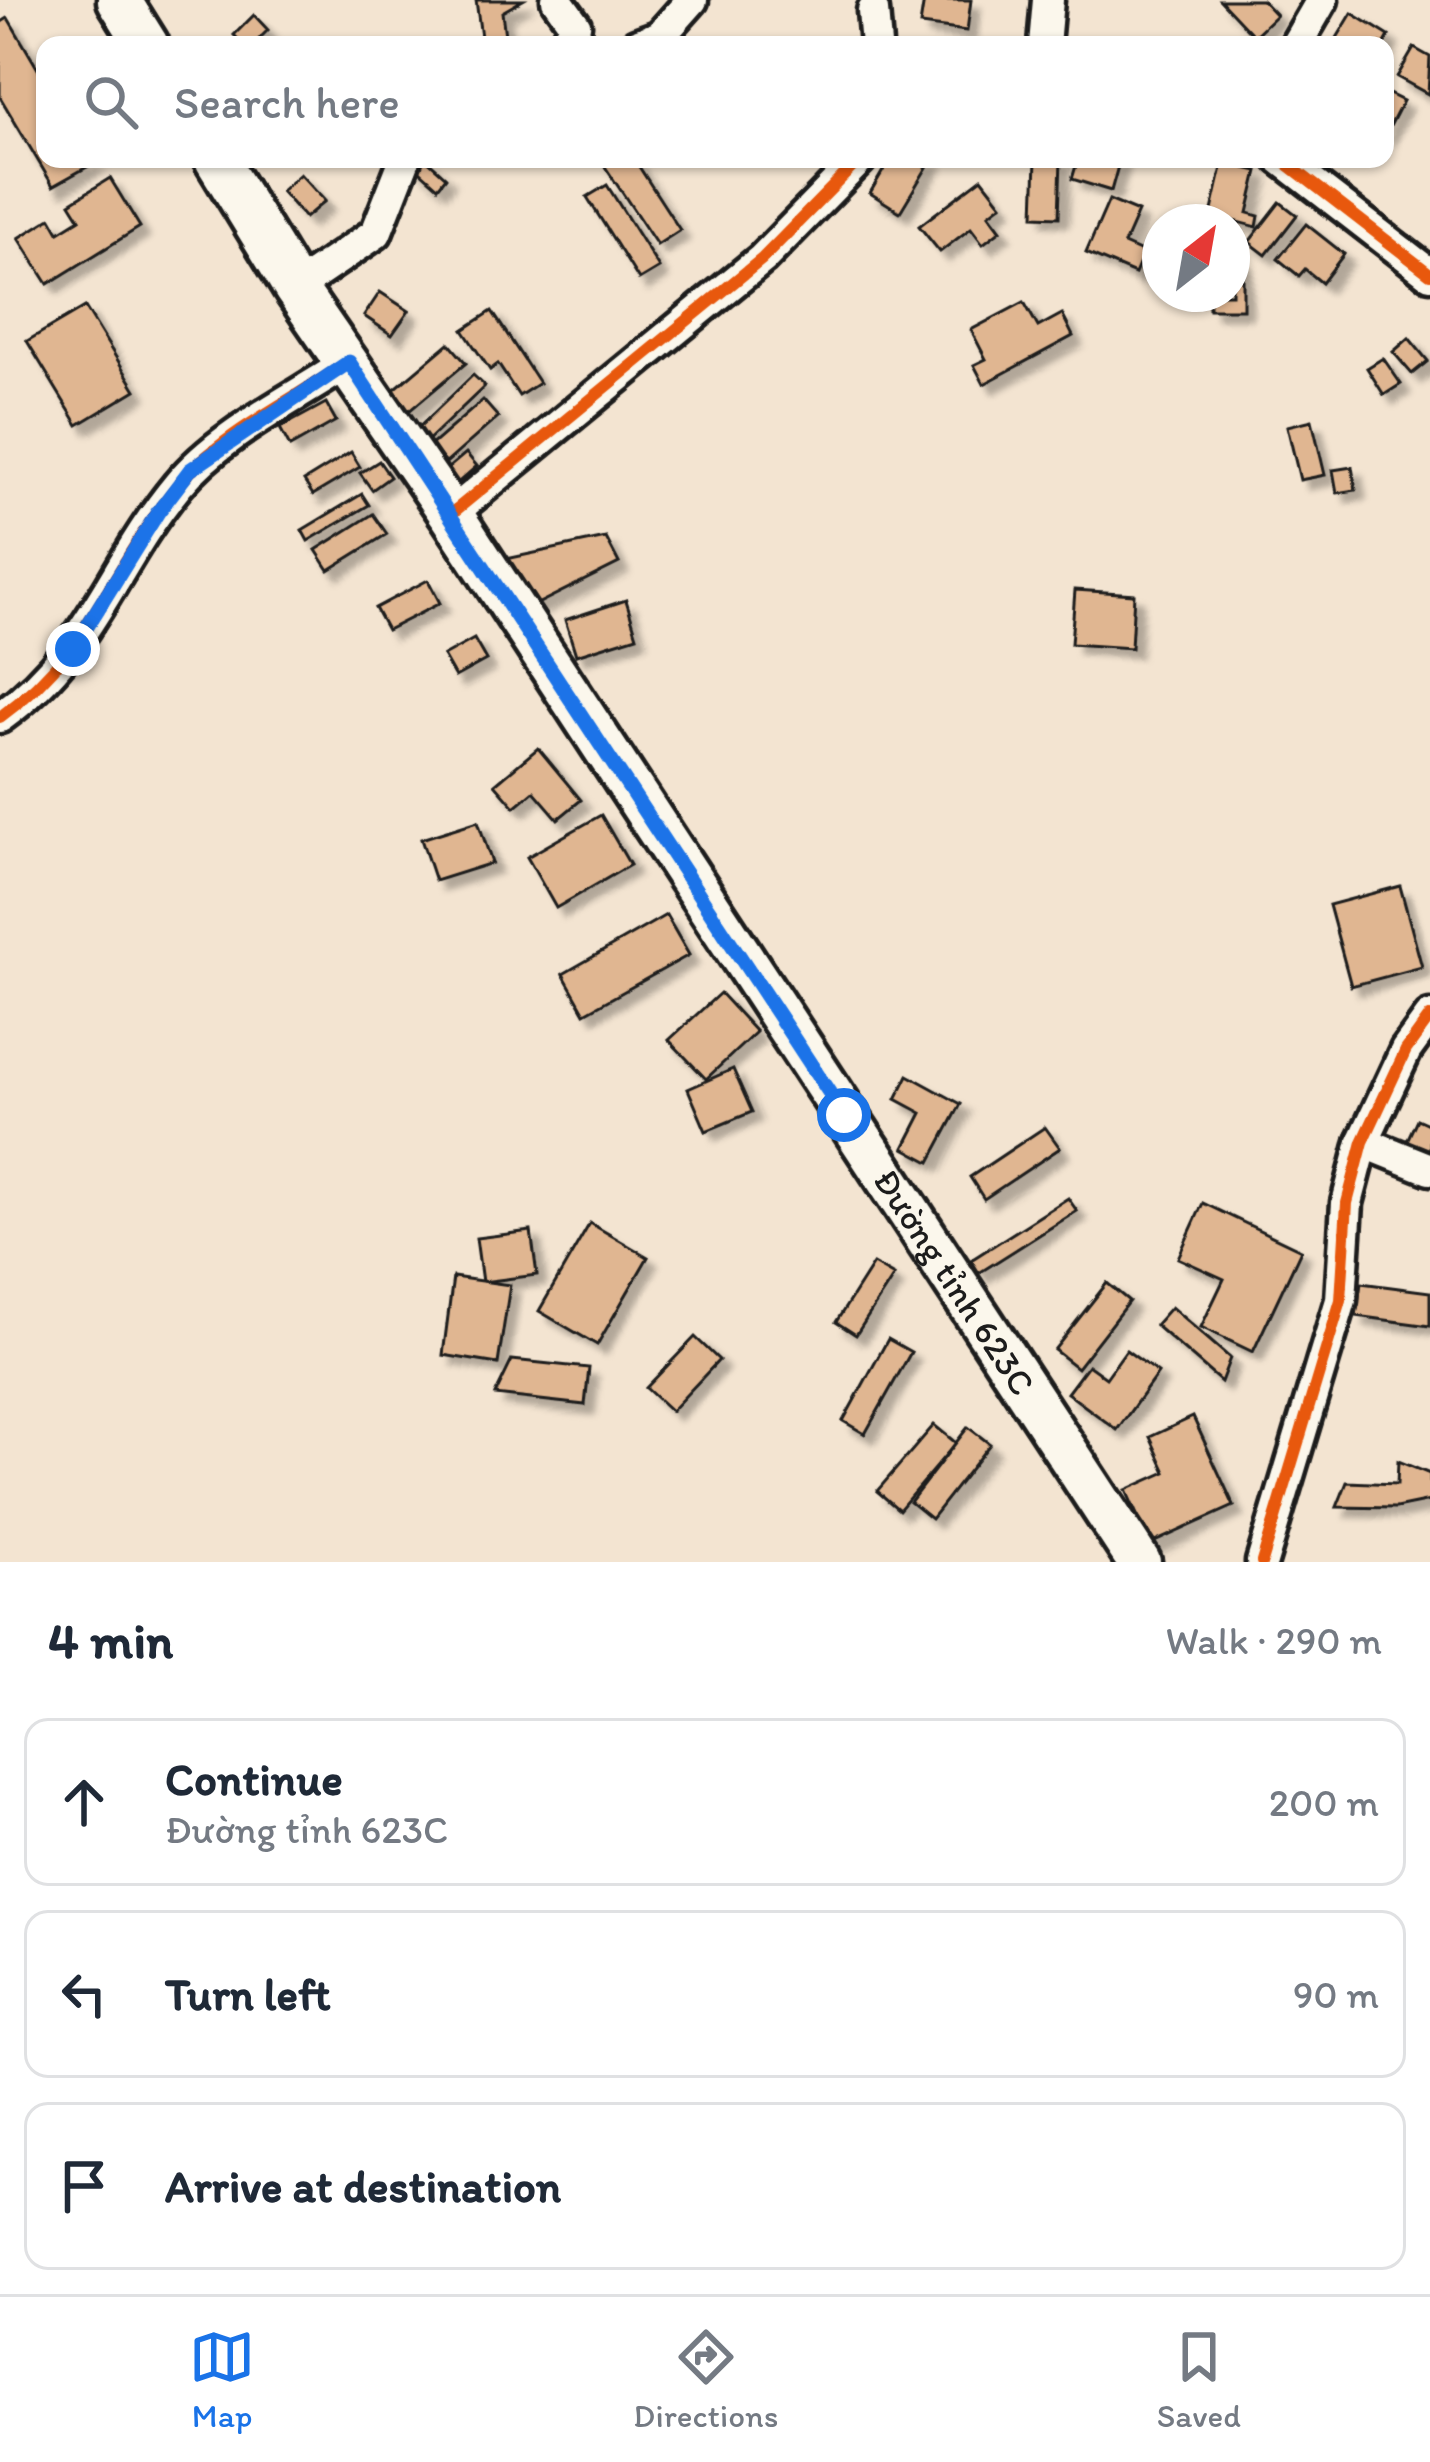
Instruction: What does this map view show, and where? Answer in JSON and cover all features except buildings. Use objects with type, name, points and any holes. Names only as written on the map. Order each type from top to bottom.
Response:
[{"type":"main road","points":[[119,0],[141,36]]},
{"type":"main road","name":"Đường tỉnh 623C","points":[[222,168],[295,288],[451,514],[1138,1562]]},
{"type":"street","points":[[557,0],[575,25],[575,36]]},
{"type":"street","points":[[660,36],[692,0]]},
{"type":"street","points":[[1044,36],[1048,0]]},
{"type":"street","points":[[1301,36],[1322,0]]},
{"type":"street","points":[[873,11],[875,36]]},
{"type":"street","points":[[295,288],[376,233],[401,168]]},
{"type":"street","points":[[451,514],[762,260],[851,168]]},
{"type":"street","points":[[1293,168],[1430,274]]},
{"type":"street","points":[[0,717],[57,669],[88,629],[158,512],[190,470],[349,362]]},
{"type":"street","points":[[1262,1562],[1341,1300],[1347,1203],[1363,1142],[1406,1050],[1430,1017]]},
{"type":"street","points":[[1363,1142],[1430,1169]]},
{"type":"cycle path","points":[[451,514],[762,259],[851,168]]},
{"type":"cycle path","points":[[1293,168],[1430,274]]},
{"type":"cycle path","points":[[0,717],[32,691],[79,636],[155,516],[195,467],[236,433],[349,362]]},
{"type":"cycle path","points":[[1262,1562],[1341,1300],[1347,1203],[1363,1142],[1406,1050],[1430,1017]]},
{"type":"route","points":[[73,649],[158,512],[190,470],[349,362],[844,1115]]}]
